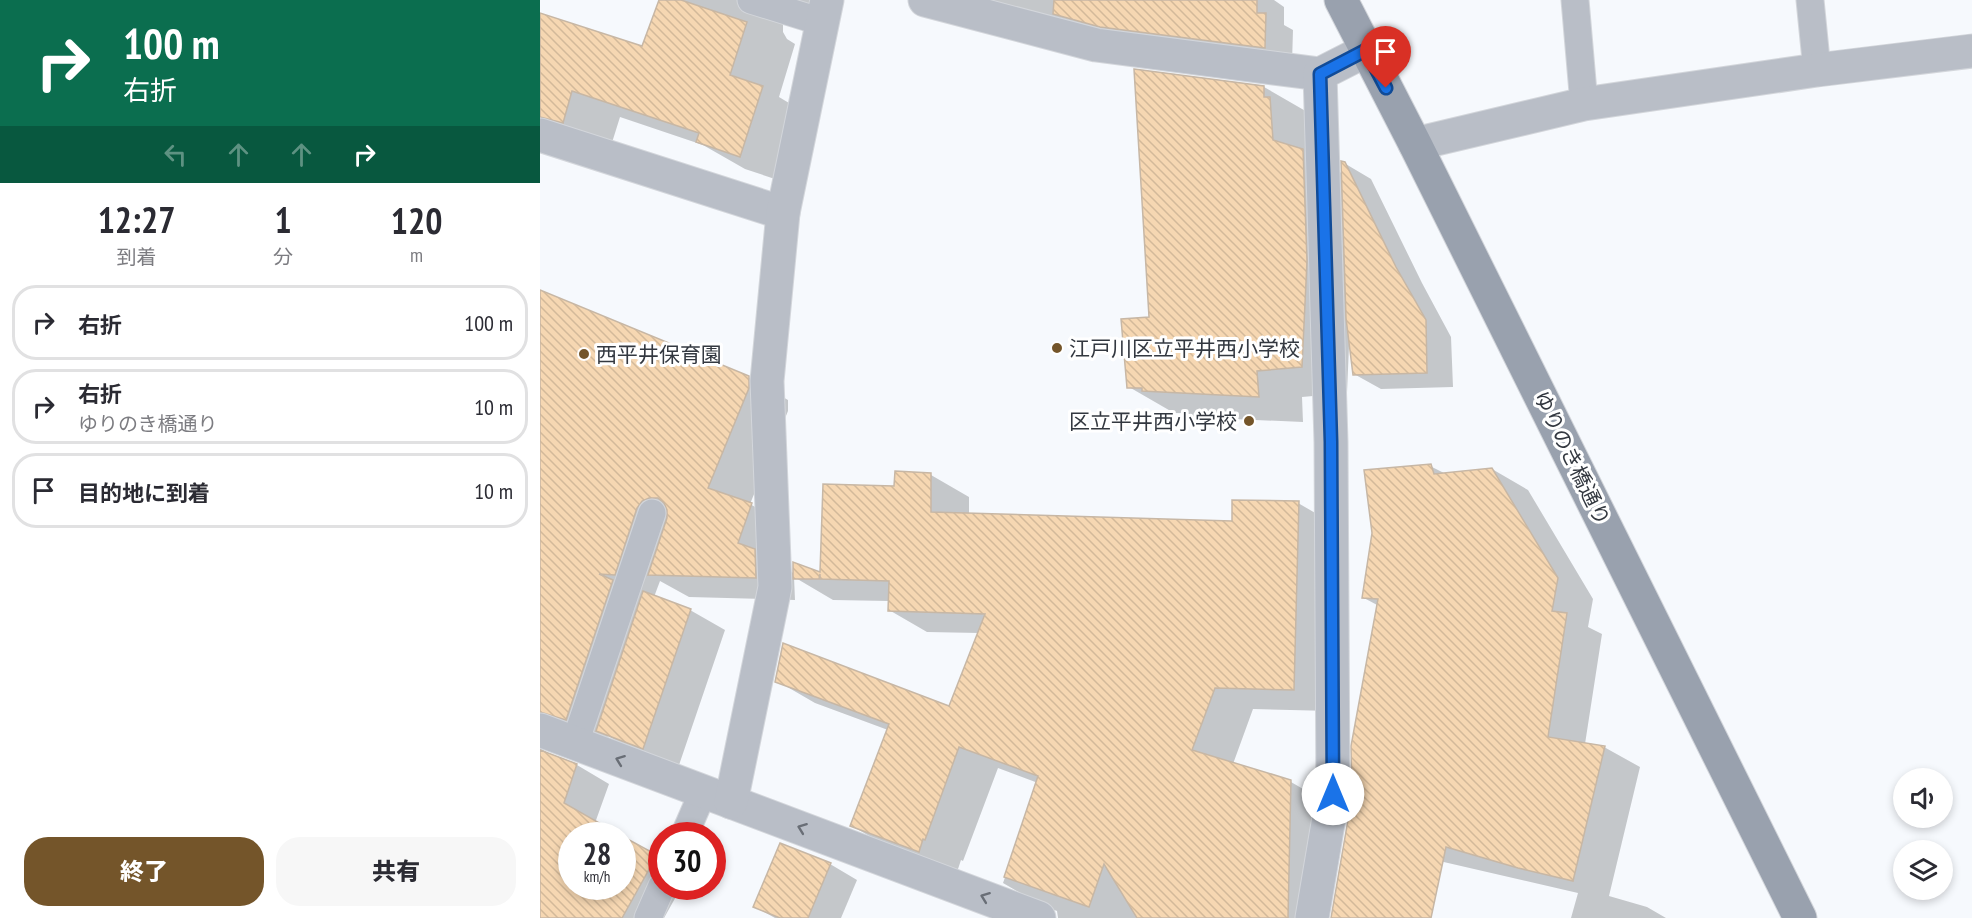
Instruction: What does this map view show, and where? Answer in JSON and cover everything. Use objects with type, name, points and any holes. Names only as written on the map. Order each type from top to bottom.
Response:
[{"type":"main road","name":"ゆりのき橋通り","points":[[1341,0],[1800,918]]},
{"type":"street","points":[[925,0],[1096,45],[1320,74],[1366,50]]},
{"type":"street","points":[[717,797],[775,587],[768,381],[783,213],[825,11]]},
{"type":"street","points":[[1415,144],[1584,105],[1817,70],[1972,51]]},
{"type":"street","points":[[1312,918],[1333,794],[1331,442],[1320,74]]},
{"type":"street","points":[[540,135],[783,213]]},
{"type":"street","points":[[540,730],[1040,918]]},
{"type":"lane","points":[[751,0],[825,11]]},
{"type":"lane","points":[[1575,0],[1584,105]]},
{"type":"lane","points":[[1810,0],[1817,70]]},
{"type":"lane","points":[[575,743],[652,513]]},
{"type":"lane","points":[[696,822],[717,797]]},
{"type":"lane","points":[[648,918],[656,900]]},
{"type":"building","points":[[659,0],[681,0],[747,22],[730,75],[763,86],[740,157],[696,142],[699,133],[572,91],[563,123],[540,117],[540,13],[642,46]]},
{"type":"building","points":[[1054,0],[1257,0],[1257,13],[1266,13],[1265,48],[1100,27],[1053,14]]},
{"type":"building","points":[[1134,69],[1264,86],[1264,97],[1270,97],[1273,140],[1303,149],[1307,261],[1302,367],[1257,371],[1259,397],[1142,391],[1142,388],[1127,388],[1121,319],[1149,317]]},
{"type":"building","points":[[1341,161],[1345,162],[1396,267],[1426,320],[1427,373],[1353,375],[1346,318]]},
{"type":"building","points":[[540,290],[749,376],[749,388],[708,488],[752,503],[738,543],[755,549],[756,578],[648,575],[667,518],[667,510],[658,498],[642,501],[637,508],[615,575],[599,574],[613,580],[566,720],[540,712]]},
{"type":"building","points":[[1431,464],[1434,474],[1492,468],[1558,578],[1552,611],[1567,613],[1548,737],[1605,746],[1573,881],[1446,847],[1431,918],[1331,918],[1352,797],[1351,746],[1378,599],[1362,598],[1372,533],[1364,470]]},
{"type":"building","points":[[895,471],[931,473],[931,512],[1232,521],[1232,500],[1299,501],[1294,690],[1215,688],[1192,750],[1291,780],[1288,918],[1137,918],[1104,864],[1089,907],[1004,877],[1038,776],[959,747],[919,852],[850,826],[889,724],[775,682],[783,643],[949,706],[985,614],[888,611],[889,581],[820,579],[820,574],[819,579],[793,579],[793,562],[820,572],[823,484],[894,486]]},
{"type":"building","points":[[643,591],[691,609],[643,749],[596,731]]},
{"type":"building","points":[[540,750],[577,764],[564,803],[597,822],[558,822],[558,900],[632,900],[622,918],[540,918]]},
{"type":"building","points":[[780,843],[831,863],[808,918],[780,918],[753,907]]},
{"type":"building","points":[[636,844],[648,850],[648,871],[636,893]]},
{"type":"place","name":"江戸川区立平井西小学校","points":[[1057,348]]},
{"type":"place","name":"西平井保育園","points":[[584,354]]},
{"type":"place","name":"区立平井西小学校","points":[[1249,421]]},
{"type":"route","points":[[1333,794],[1331,442],[1320,74],[1366,50],[1386,88]]}]
